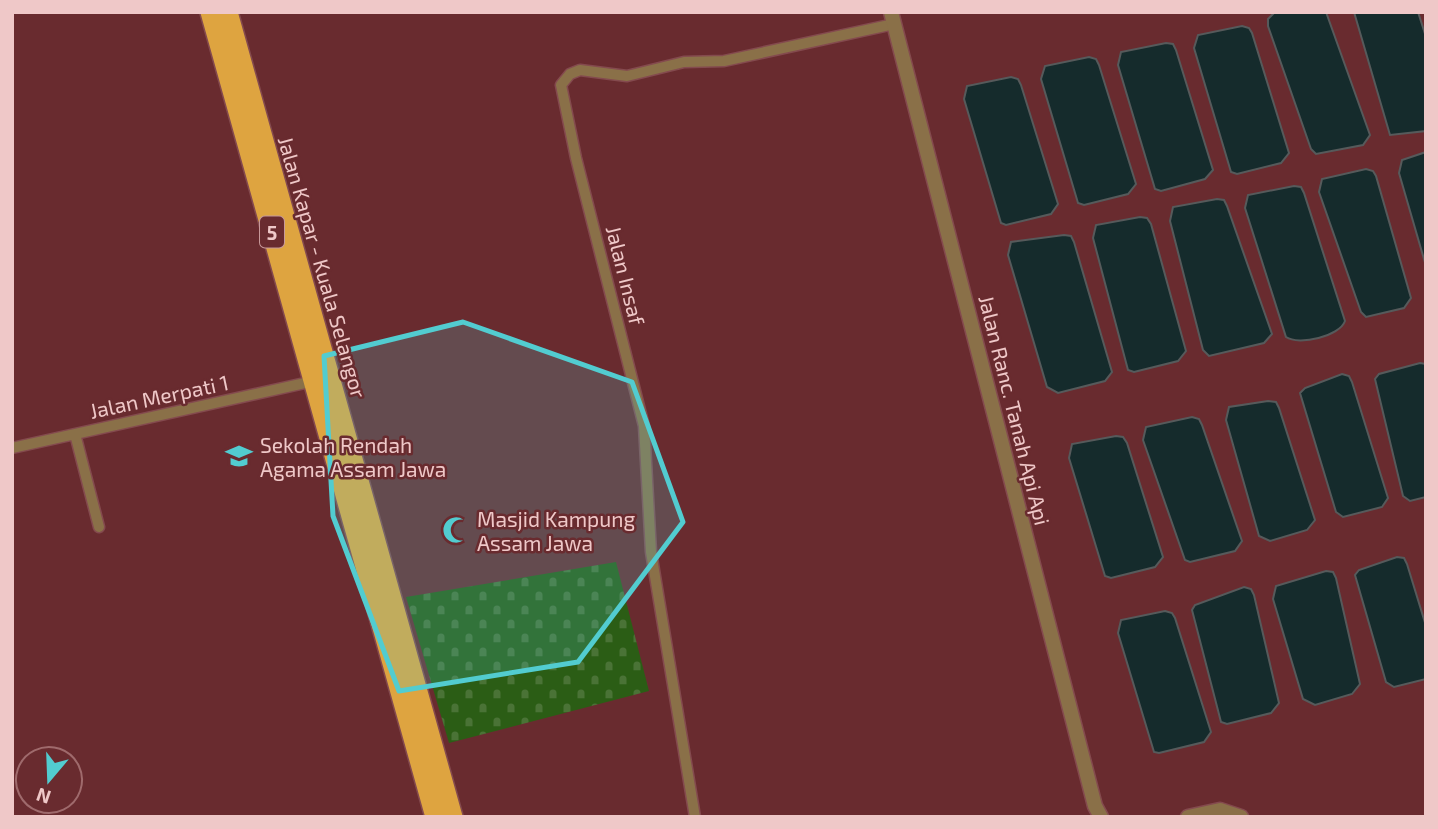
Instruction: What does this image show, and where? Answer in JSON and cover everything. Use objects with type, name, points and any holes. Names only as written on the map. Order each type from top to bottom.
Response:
[{"type":"highway","name":"Jalan Kapar - Kuala Selangor","points":[[210,12],[435,817]]},
{"type":"highway","name":"Jalan Kapar - Kuala Selangor","points":[[228,12],[453,817]]},
{"type":"street","name":"Jalan Insaf","points":[[695,817],[651,552],[644,426],[576,159],[561,85],[570,74],[580,70],[627,76],[684,62],[724,61],[892,18]]},
{"type":"street","name":"Jalan Ranc. Tanah Api Api","points":[[892,18],[1095,806],[1101,817]]},
{"type":"street","name":"Jalan Merpati 1","points":[[12,448],[314,381]]},
{"type":"street","points":[[75,434],[100,527]]},
{"type":"street","points":[[1188,817],[1220,810],[1241,817]]},
{"type":"highlighted area","points":[[463,322],[632,382],[683,522],[578,662],[399,691],[333,516],[324,356]]},
{"type":"green space","points":[[616,562],[649,691],[449,743],[406,597]]},
{"type":"water","points":[[1275,12],[1326,12],[1370,135],[1363,145],[1316,154],[1311,149],[1268,26],[1268,19]]},
{"type":"water","points":[[1354,12],[1418,12],[1426,37],[1426,131],[1390,135]]},
{"type":"water","points":[[1242,26],[1249,28],[1252,33],[1289,153],[1281,163],[1237,174],[1231,172],[1194,48],[1198,35]]},
{"type":"water","points":[[1173,44],[1176,50],[1213,170],[1205,179],[1161,191],[1155,189],[1118,65],[1121,52]]},
{"type":"water","points":[[1089,57],[1096,59],[1099,65],[1136,184],[1128,194],[1084,205],[1078,203],[1041,79],[1045,66]]},
{"type":"water","points":[[1011,77],[1018,79],[1021,85],[1058,204],[1051,214],[1006,225],[1001,223],[964,99],[967,86]]},
{"type":"water","points":[[1426,152],[1426,266],[1399,173],[1402,160]]},
{"type":"water","points":[[1366,169],[1373,171],[1376,176],[1411,298],[1404,308],[1366,317],[1361,312],[1319,192],[1322,179]]},
{"type":"water","points":[[1301,187],[1304,193],[1345,321],[1336,331],[1309,340],[1292,340],[1286,337],[1245,208],[1248,195]]},
{"type":"water","points":[[1224,200],[1227,206],[1272,334],[1264,343],[1209,356],[1203,350],[1170,221],[1173,207]]},
{"type":"water","points":[[1147,218],[1151,224],[1186,351],[1178,361],[1134,372],[1128,370],[1093,238],[1096,225]]},
{"type":"water","points":[[1071,236],[1074,242],[1112,372],[1105,381],[1058,393],[1047,387],[1008,255],[1011,242]]},
{"type":"water","points":[[1420,363],[1426,364],[1426,497],[1410,501],[1403,496],[1375,379],[1379,374]]},
{"type":"water","points":[[1342,374],[1349,376],[1352,382],[1388,498],[1382,507],[1343,517],[1336,512],[1300,393],[1305,388]]},
{"type":"water","points":[[1276,402],[1279,408],[1315,520],[1307,530],[1270,541],[1259,536],[1226,420],[1229,407]]},
{"type":"water","points":[[1192,417],[1199,419],[1202,425],[1242,541],[1235,551],[1190,562],[1185,560],[1143,440],[1146,427]]},
{"type":"water","points":[[1123,437],[1127,443],[1163,557],[1155,567],[1111,578],[1105,576],[1069,458],[1072,444]]},
{"type":"water","points":[[1397,557],[1404,558],[1407,564],[1426,626],[1426,679],[1394,687],[1386,682],[1355,575],[1359,570]]},
{"type":"water","points":[[1326,571],[1333,572],[1336,578],[1360,684],[1352,694],[1315,705],[1303,699],[1273,599],[1276,586]]},
{"type":"water","points":[[1244,587],[1251,589],[1254,595],[1279,703],[1271,713],[1227,724],[1221,722],[1192,610],[1195,605]]},
{"type":"water","points":[[1165,611],[1172,613],[1175,618],[1211,732],[1204,742],[1159,753],[1154,752],[1118,633],[1121,620]]},
{"type":"place","name":"Sekolah Rendah Agama Assam Jawa","points":[[239,456]]},
{"type":"place","name":"Masjid Kampung Assam Jawa","points":[[456,530]]}]
